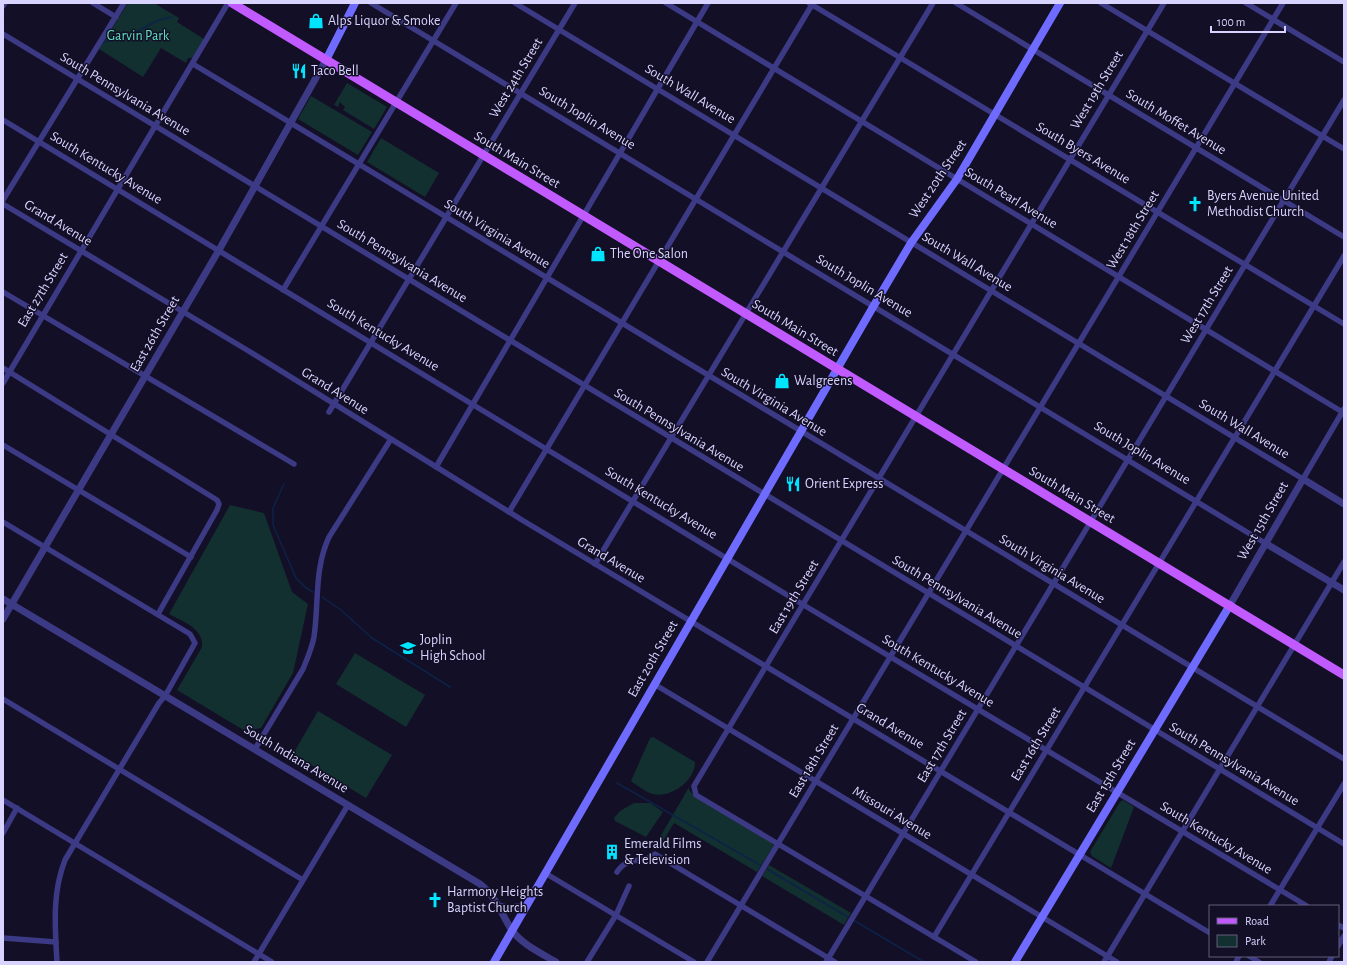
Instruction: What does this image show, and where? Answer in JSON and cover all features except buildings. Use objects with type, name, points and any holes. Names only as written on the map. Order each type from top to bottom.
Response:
[{"type":"main road","name":"South Main Street","points":[[232,3],[658,262],[1344,675]]},
{"type":"main road","points":[[326,60],[355,3]]},
{"type":"main road","name":"West 20th Street","points":[[837,370],[911,243],[957,179],[1060,3]]},
{"type":"main road","name":"East 20th Street","points":[[494,962],[690,620],[837,370]]},
{"type":"main road","name":"East 15th Street","points":[[1015,962],[1230,605]]},
{"type":"street","points":[[93,3],[116,17]]},
{"type":"street","points":[[3,200],[124,3]]},
{"type":"street","name":"East 27th Street","points":[[3,384],[228,3]]},
{"type":"street","name":"South Joplin Avenue","points":[[371,3],[695,200],[1344,590]]},
{"type":"street","points":[[283,290],[456,3]]},
{"type":"street","name":"South Wall Avenue","points":[[515,3],[990,292],[1344,504]]},
{"type":"street","name":"West 24th Street","points":[[330,412],[575,3]]},
{"type":"street","name":"South Pearl Avenue","points":[[666,3],[861,122],[1343,411]]},
{"type":"street","points":[[436,467],[708,3]]},
{"type":"street","points":[[595,564],[933,3]]},
{"type":"street","name":"South Moffet Avenue","points":[[956,3],[1344,237]]},
{"type":"street","points":[[1101,3],[1344,149]]},
{"type":"street","name":"West 19th Street","points":[[916,417],[1164,3]]},
{"type":"street","points":[[1246,3],[1344,62]]},
{"type":"street","name":"West 18th Street","points":[[1003,470],[1283,3]]},
{"type":"street","points":[[509,512],[812,4]]},
{"type":"street","name":"South Byers Avenue","points":[[812,4],[1344,324]]},
{"type":"street","name":"South Pennsylvania Avenue","points":[[3,34],[1344,844]]},
{"type":"street","name":"East 26th Street","points":[[3,618],[219,250],[326,60]]},
{"type":"street","name":"South Virginia Avenue","points":[[193,64],[800,432],[1344,759]]},
{"type":"street","name":"West 17th Street","points":[[1090,522],[1344,100]]},
{"type":"street","name":"South Kentucky Avenue","points":[[3,120],[803,604],[1305,905]]},
{"type":"street","name":"Grand Avenue","points":[[3,204],[183,311],[595,564],[1209,931]]},
{"type":"street","name":"East 16th Street","points":[[934,937],[1344,256]]},
{"type":"street","points":[[3,292],[146,375],[294,464]]},
{"type":"street","points":[[3,368],[215,497],[219,504],[217,510],[158,614]]},
{"type":"street","name":"West 15th Street","points":[[1230,605],[1343,411]]},
{"type":"street","name":"East 19th Street","points":[[778,843],[696,795],[694,786],[916,417]]},
{"type":"street","points":[[255,749],[303,669],[308,655],[314,637],[320,563],[329,538],[391,439]]},
{"type":"street","points":[[3,445],[191,557]]},
{"type":"street","name":"East 18th Street","points":[[707,962],[1003,470]]},
{"type":"street","points":[[3,522],[158,614],[194,638],[194,647],[65,860],[57,886],[57,962]]},
{"type":"street","name":"East 17th Street","points":[[827,960],[1090,522]]},
{"type":"street","points":[[1104,962],[1344,562]]},
{"type":"street","name":"South Indiana Avenue","points":[[3,599],[480,884],[493,896],[512,930],[524,942],[556,962]]},
{"type":"street","name":"Missouri Avenue","points":[[654,684],[1117,962]]},
{"type":"street","points":[[3,699],[303,880]]},
{"type":"street","points":[[1271,905],[1344,784]]},
{"type":"street","points":[[3,800],[272,962]]},
{"type":"street","points":[[254,962],[348,805]]},
{"type":"street","points":[[3,833],[18,808]]},
{"type":"street","points":[[778,843],[976,962]]},
{"type":"street","points":[[617,872],[627,861],[649,857],[655,854],[741,905],[827,960],[835,962]]},
{"type":"street","points":[[545,873],[694,962]]},
{"type":"street","points":[[587,962],[616,915],[629,886]]},
{"type":"street","points":[[499,906],[508,908],[526,906]]},
{"type":"street","points":[[3,938],[56,942]]},
{"type":"green space","name":"Garvin Park","points":[[128,3],[154,3],[179,18],[177,22],[204,39],[193,58],[188,58],[186,63],[161,48],[143,77],[99,49]]},
{"type":"green space","points":[[347,83],[387,107],[374,129],[343,110],[345,107],[340,102],[338,107],[334,105]]},
{"type":"green space","points":[[311,96],[372,132],[358,155],[298,119]]},
{"type":"green space","points":[[381,138],[439,173],[425,197],[367,162]]},
{"type":"green space","points":[[230,505],[264,513],[292,592],[308,604],[293,673],[261,728],[245,731],[177,690],[202,647],[202,640],[200,635],[192,626],[169,614]]},
{"type":"green space","points":[[355,653],[425,695],[406,727],[336,684]]},
{"type":"green space","points":[[318,711],[392,755],[366,798],[293,754]]},
{"type":"green space","points":[[653,737],[695,762],[694,769],[687,781],[681,787],[667,794],[660,795],[650,793],[631,781],[650,738]]},
{"type":"green space","points":[[689,787],[689,790],[695,796],[773,844],[773,847],[757,872],[674,823],[660,846],[656,844]]},
{"type":"green space","points":[[1123,800],[1134,807],[1111,868],[1092,856],[1090,852],[1120,802]]},
{"type":"green space","points":[[634,803],[650,803],[663,812],[646,837],[615,821],[614,818],[620,811]]},
{"type":"green space","points":[[769,865],[851,913],[844,925],[762,876]]},
{"type":"waterway","points":[[104,42],[124,38],[159,20],[172,17]]},
{"type":"waterway","points":[[284,484],[273,508],[273,525],[296,578],[305,587],[313,592]]},
{"type":"waterway","points":[[322,597],[341,610],[372,638],[450,687]]},
{"type":"waterway","points":[[617,783],[760,865]]},
{"type":"waterway","points":[[767,869],[848,917]]},
{"type":"waterway","points":[[855,921],[924,962]]},
{"type":"place","name":"Alps Liquor & Smoke","points":[[316,21]]},
{"type":"place","name":"Taco Bell","points":[[299,71]]},
{"type":"place","name":"Byers Avenue United Methodist Church","points":[[1195,204]]},
{"type":"place","name":"The One Salon","points":[[598,254]]},
{"type":"place","name":"Walgreens","points":[[782,381]]},
{"type":"place","name":"Orient Express","points":[[793,484]]},
{"type":"place","name":"Joplin High School","points":[[408,648]]},
{"type":"place","name":"Emerald Films & Television","points":[[612,852]]},
{"type":"place","name":"Harmony Heights Baptist Church","points":[[435,900]]}]
